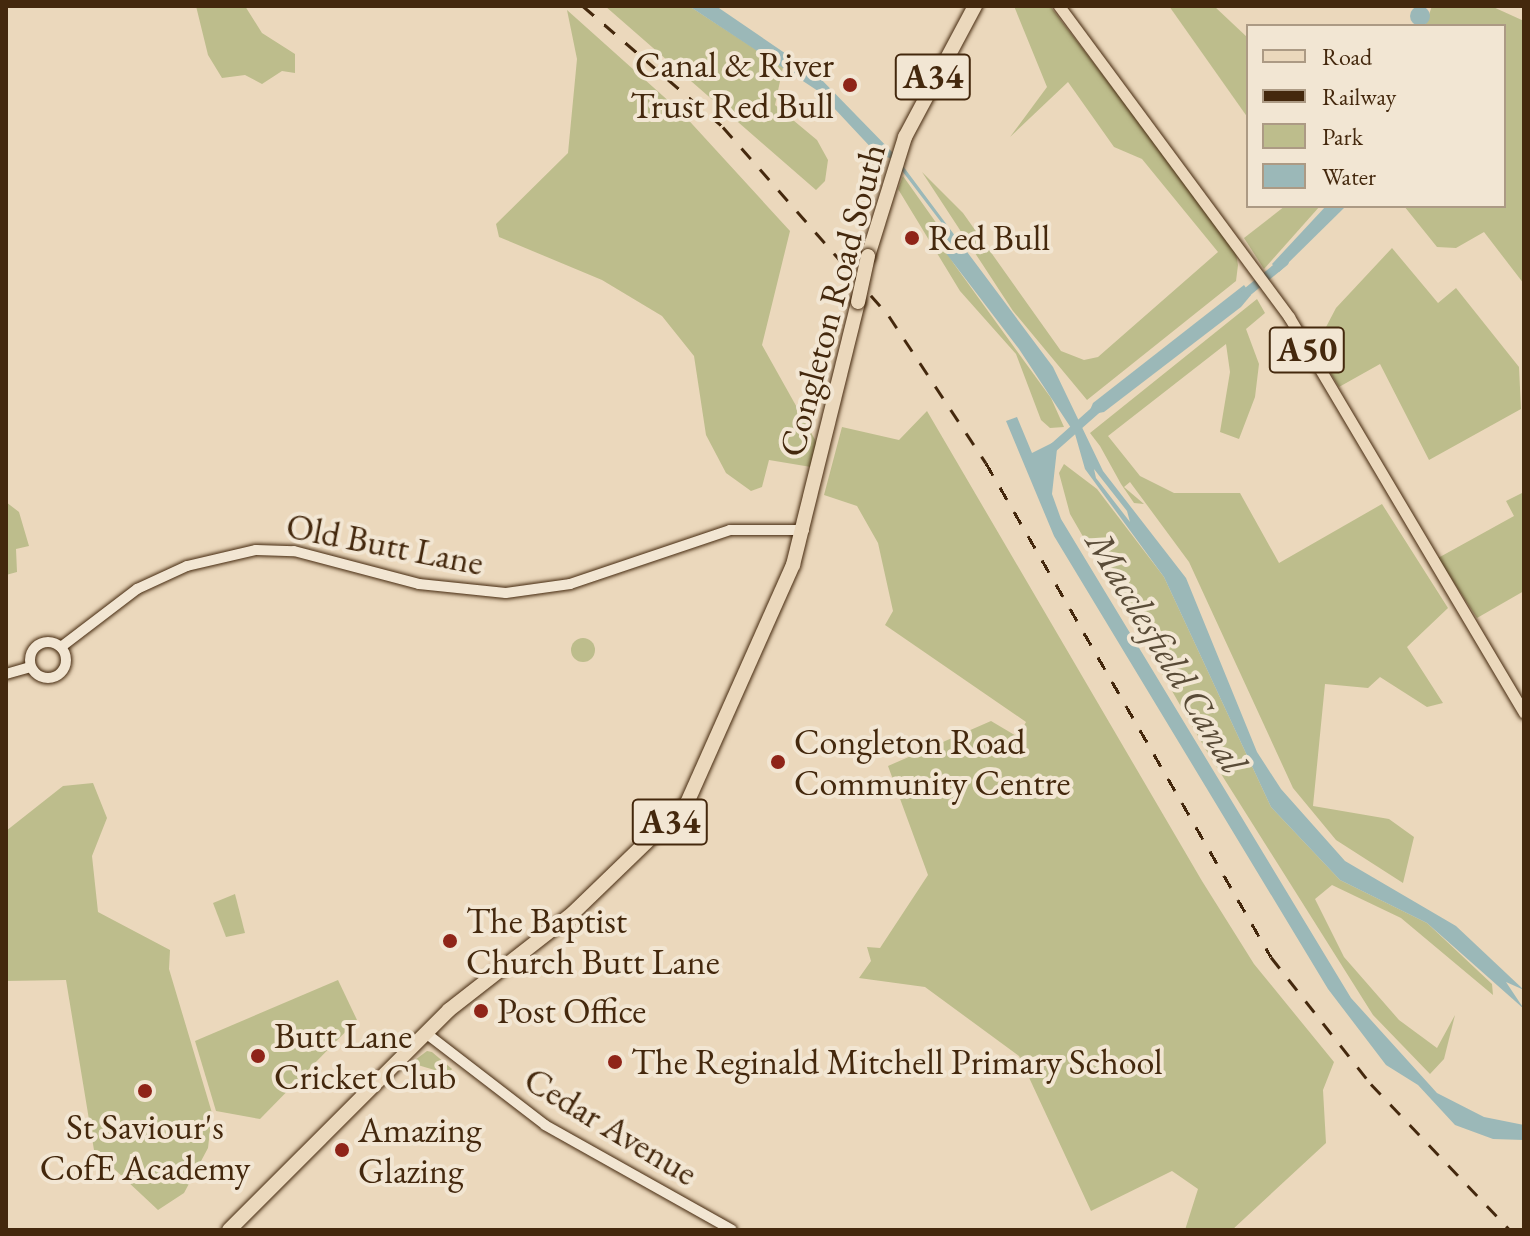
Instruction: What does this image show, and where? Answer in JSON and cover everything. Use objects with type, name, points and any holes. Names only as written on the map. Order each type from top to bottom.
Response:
[{"type":"highway","name":"Congleton Road South","points":[[804,530],[868,256],[890,178],[900,152],[975,6]]},
{"type":"highway","name":"A34","points":[[229,1230],[427,1034],[573,913],[687,803],[774,619],[804,530]]},
{"type":"main road","name":"A50","points":[[1059,6],[1289,317],[1524,713]]},
{"type":"street","name":"Old Butt Lane","points":[[61,647],[112,604],[187,566],[256,550],[294,551],[419,584],[506,593],[570,584],[730,530],[804,530]]},
{"type":"street","points":[[37,644],[61,647],[66,660],[56,676],[45,678],[30,667],[37,644]]},
{"type":"street","points":[[6,674],[30,667]]},
{"type":"street","name":"Cedar Avenue","points":[[427,1034],[545,1125],[732,1230]]},
{"type":"green space","points":[[196,6],[245,6],[262,33],[295,54],[295,73],[282,71],[262,84],[245,75],[222,78],[208,55]]},
{"type":"green space","points":[[605,6],[689,6],[783,67],[775,105],[817,140],[828,160],[825,181],[816,190]]},
{"type":"green space","points":[[1014,6],[1050,6],[1235,248],[1238,265],[1236,281],[1087,400],[1013,311],[922,172],[963,213],[1061,351],[1084,360],[1098,357],[1218,252],[1142,159],[1114,147],[1068,82],[1010,137],[1047,87]]},
{"type":"green space","points":[[1169,6],[1214,6],[1246,36],[1246,115]]},
{"type":"green space","points":[[1432,6],[1491,6],[1524,21],[1524,284],[1484,232],[1456,248],[1437,247],[1406,208],[1506,208],[1506,24],[1426,24]]},
{"type":"green space","points":[[567,10],[682,113],[790,231],[762,345],[818,445],[811,467],[769,460],[762,487],[751,491],[726,473],[706,435],[694,356],[662,316],[602,280],[499,237],[496,224],[568,153],[577,59]]},
{"type":"green space","points":[[903,176],[942,231],[940,242],[954,264],[1051,398],[1064,427],[1050,428],[1041,420],[1016,354],[960,291],[898,189]]},
{"type":"green space","points":[[1282,208],[1318,208],[1264,269],[1244,238]]},
{"type":"green space","points":[[1392,248],[1438,303],[1456,288],[1519,367],[1521,409],[1429,460],[1380,364],[1339,387],[1315,348],[1336,308]]},
{"type":"green space","points":[[1257,299],[1265,313],[1246,329],[1259,364],[1255,397],[1239,439],[1220,432],[1230,372],[1226,344],[1108,436],[1140,476],[1174,493],[1240,493],[1279,563],[1382,504],[1448,608],[1407,647],[1443,703],[1427,707],[1380,677],[1368,688],[1325,684],[1313,806],[1389,819],[1414,837],[1403,883],[1336,840],[1293,788],[1189,562],[1130,482],[1124,487],[1144,504],[1134,503],[1090,433]]},
{"type":"green space","points":[[927,411],[1202,881],[1254,964],[1334,1062],[1323,1090],[1326,1143],[1232,1230],[1185,1230],[1198,1189],[1172,1171],[1091,1211],[1019,1056],[925,987],[859,978],[871,961],[867,947],[880,948],[928,875],[888,766],[991,721],[1018,737],[1026,722],[885,625],[893,611],[878,543],[857,506],[824,495],[842,427],[899,440]]},
{"type":"green space","points":[[1064,464],[1097,489],[1164,577],[1271,807],[1340,880],[1427,923],[1492,984],[1493,995],[1401,918],[1332,885],[1315,899],[1344,957],[1399,1020],[1437,1048],[1455,1015],[1444,1059],[1430,1074],[1373,1015],[1206,750],[1070,514],[1059,473]]},
{"type":"green space","points":[[1524,492],[1524,591],[1477,618],[1438,558],[1514,516],[1506,501]]},
{"type":"green space","points":[[6,502],[19,512],[29,546],[16,549],[17,572],[6,575]]},
{"type":"green space","points":[[583,638],[592,641],[595,650],[592,659],[583,662],[574,659],[571,650],[574,641]]},
{"type":"green space","points":[[93,783],[107,818],[92,856],[98,912],[170,950],[169,969],[212,1113],[208,1148],[184,1193],[158,1210],[94,1150],[66,980],[6,981],[6,831],[63,786]]},
{"type":"green space","points":[[235,894],[245,933],[226,937],[213,903]]},
{"type":"green space","name":"Butt Lane Cricket Club","points":[[338,980],[357,1020],[260,1119],[216,1111],[195,1041]]},
{"type":"green space","points":[[427,1051],[452,1069],[448,1074],[411,1063]]},
{"type":"water","points":[[689,6],[716,6],[817,75],[894,154],[1053,367],[1103,471],[1186,578],[1257,752],[1281,789],[1345,861],[1456,926],[1524,990],[1506,982],[1524,1009],[1427,923],[1340,880],[1271,807],[1164,577],[1085,469],[1075,434],[1019,349],[942,248],[941,222],[893,159],[877,154],[818,91]],"holes":[[[1094,469],[1127,511],[1130,522],[1096,478]]]},
{"type":"water","points":[[1416,6],[1424,6],[1430,12],[1430,20],[1426,24],[1414,24],[1410,20],[1410,12]]},
{"type":"water","points":[[1324,208],[1344,208],[1279,272],[1272,264]]},
{"type":"water","points":[[1244,285],[1251,295],[1241,307],[1104,412],[1088,415],[1093,403]]},
{"type":"water","points":[[1017,417],[1032,453],[1058,440],[1052,494],[1061,519],[1351,998],[1437,1093],[1484,1117],[1524,1125],[1524,1140],[1493,1139],[1455,1125],[1418,1085],[1386,1065],[1328,989],[1054,536],[1006,421]]},
{"type":"waterway","name":"Macclesfield Canal","points":[[1240,297],[1284,261]]},
{"type":"waterway","name":"Macclesfield Canal","points":[[1053,447],[1096,409]]},
{"type":"railway","points":[[583,6],[723,127],[889,316],[986,463],[1271,957],[1371,1084],[1510,1230]]},
{"type":"place","name":"Canal & River Trust Red Bull","points":[[850,85]]},
{"type":"place","name":"Red Bull","points":[[912,238]]},
{"type":"place","name":"Congleton Road Community Centre","points":[[778,762]]},
{"type":"place","name":"The Baptist Church Butt Lane","points":[[450,941]]},
{"type":"place","name":"Post Office","points":[[481,1011]]},
{"type":"place","name":"Butt Lane Cricket Club","points":[[258,1056]]},
{"type":"place","name":"The Reginald Mitchell Primary School","points":[[615,1062]]},
{"type":"place","name":"St Saviour's CofE Academy","points":[[145,1091]]},
{"type":"place","name":"Amazing Glazing","points":[[342,1150]]}]
